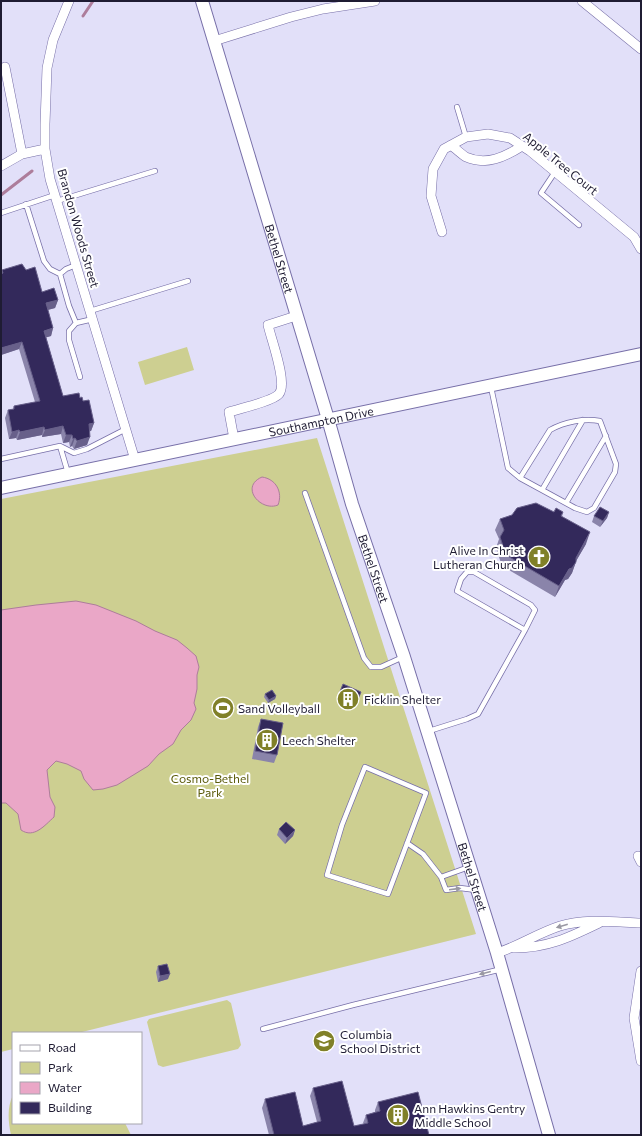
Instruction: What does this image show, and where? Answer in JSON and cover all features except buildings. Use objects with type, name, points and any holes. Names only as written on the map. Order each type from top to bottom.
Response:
[{"type":"street","name":"Brandon Woods Street","points":[[69,1],[54,40],[47,68],[45,149],[50,179],[135,460]]},
{"type":"street","name":"Bethel Street","points":[[202,1],[328,419],[352,504],[404,657],[498,953],[549,1135]]},
{"type":"street","points":[[214,41],[291,17],[323,9],[375,1]]},
{"type":"street","points":[[582,1],[641,49]]},
{"type":"street","points":[[4,67],[22,154]]},
{"type":"street","name":"Apple Tree Court","points":[[442,232],[431,196],[433,168],[444,150],[451,145],[466,137],[488,134],[510,138],[530,151],[634,237],[641,249]]},
{"type":"street","points":[[451,145],[465,157],[479,161],[490,161],[507,156],[522,146]]},
{"type":"street","points":[[1,166],[22,154],[45,149]]},
{"type":"street","points":[[234,439],[229,412],[268,400],[278,395],[281,390],[281,374],[268,325],[296,316]]},
{"type":"street","name":"Southampton Drive","points":[[1,488],[641,354]]},
{"type":"street","points":[[498,953],[514,948],[527,939],[561,926],[578,922],[641,923]]},
{"type":"street","points":[[514,948],[530,948],[552,943],[571,936],[600,922]]},
{"type":"street","points":[[641,971],[634,1018],[641,1061]]},
{"type":"lane","points":[[457,107],[466,137]]},
{"type":"lane","points":[[1,213],[26,204],[56,198],[155,171]]},
{"type":"lane","points":[[555,172],[541,193],[578,225]]},
{"type":"lane","points":[[26,204],[44,261],[50,269],[60,274],[69,306],[76,323]]},
{"type":"lane","points":[[60,274],[76,264]]},
{"type":"lane","points":[[80,377],[69,340],[70,331],[76,323],[92,315],[188,281]]},
{"type":"lane","points":[[491,385],[508,468],[520,478],[566,503],[587,512],[594,508],[615,472],[616,464],[600,421],[590,419],[583,420],[557,426],[550,430],[520,478]]},
{"type":"lane","points":[[542,490],[583,420]]},
{"type":"lane","points":[[1,459],[60,446],[74,453],[87,449],[126,429]]},
{"type":"lane","points":[[566,503],[606,436]]},
{"type":"lane","points":[[60,446],[68,473]]},
{"type":"lane","points":[[305,493],[364,658],[371,667],[381,667],[404,657]]},
{"type":"lane","points":[[427,731],[467,720],[478,714],[525,630],[534,610],[531,604],[474,572],[467,572],[457,586],[457,592],[525,630]]},
{"type":"lane","points":[[365,767],[426,793],[407,842],[388,894],[327,875],[342,825],[365,767]]},
{"type":"lane","points":[[407,842],[423,854],[440,877],[446,890],[460,888],[478,891]]},
{"type":"lane","points":[[440,877],[470,866]]},
{"type":"lane","points":[[263,1030],[353,1005],[502,969]]},
{"type":"green space","points":[[187,347],[194,370],[145,385],[138,362]]},
{"type":"green space","name":"Cosmo-Bethel Park","points":[[317,438],[476,934],[82,1032],[12,1032],[12,1049],[1,1052],[1,499]]},
{"type":"green space","points":[[227,1000],[231,1003],[241,1045],[238,1049],[163,1067],[158,1065],[147,1022],[149,1019]]},
{"type":"green space","points":[[12,1098],[12,1124],[126,1124],[131,1135],[11,1135],[9,1114]]},
{"type":"water","points":[[262,477],[275,483],[280,495],[278,505],[271,506],[259,502],[252,492],[252,487],[255,481]]},
{"type":"water","points":[[76,601],[96,605],[136,621],[177,640],[196,656],[199,667],[194,703],[196,709],[191,720],[181,730],[173,744],[159,754],[148,766],[117,785],[93,790],[84,779],[81,771],[67,764],[56,761],[47,770],[50,797],[55,807],[54,817],[39,830],[30,833],[21,830],[18,814],[6,803],[1,803],[1,610]]},
{"type":"waterway","points":[[83,16],[93,1]]},
{"type":"waterway","points":[[1,195],[32,171]]},
{"type":"place","name":"Alive In Christ Lutheran Church","points":[[539,557]]},
{"type":"place","name":"Ficklin Shelter","points":[[348,699]]},
{"type":"place","name":"Sand Volleyball","points":[[223,708]]},
{"type":"place","name":"Leech Shelter","points":[[267,740]]},
{"type":"place","name":"Columbia School District","points":[[324,1041]]},
{"type":"place","name":"Ann Hawkins Gentry Middle School","points":[[398,1115]]}]
